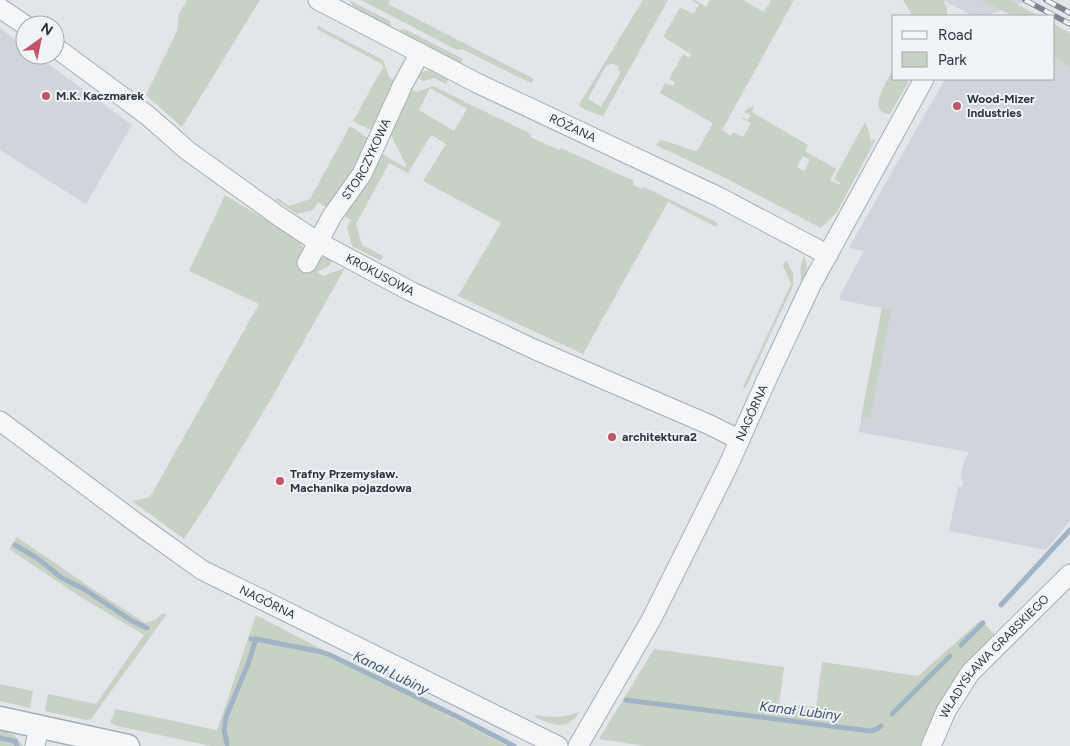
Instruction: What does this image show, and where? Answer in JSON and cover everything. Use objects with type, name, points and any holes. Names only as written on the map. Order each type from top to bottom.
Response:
[{"type":"street","name":"RÓŻANA","points":[[318,0],[516,102],[719,197],[828,255]]},
{"type":"street","points":[[0,8],[15,18]]},
{"type":"street","name":"STORCZYKOWA","points":[[307,263],[332,216],[362,174],[402,86],[420,53]]},
{"type":"street","name":"KROKUSOWA","points":[[65,54],[147,115],[188,151],[318,242],[412,292],[536,350],[710,425],[740,440]]},
{"type":"street","name":"NAGÓRNA","points":[[578,746],[651,620],[728,466],[811,285],[923,80]]},
{"type":"street","name":"NAGÓRNA","points":[[0,421],[202,570],[558,746]]},
{"type":"street","name":"WŁADYSŁAWA GRABSKIEGO","points":[[931,746],[946,711],[970,673],[1070,574]]},
{"type":"street","points":[[0,718],[37,736],[128,746]]},
{"type":"shaded area","points":[[943,0],[1032,0],[988,15],[971,15]]},
{"type":"shaded area","name":"M.K. Kaczmarek","points":[[0,28],[15,39],[15,65],[50,65],[132,125],[86,204],[0,150]]},
{"type":"shaded area","name":"Wood-Mizer Industries","points":[[1055,59],[1070,67],[1070,521],[1046,550],[949,531],[958,487],[962,487],[963,480],[960,479],[964,461],[969,452],[859,432],[882,308],[840,300],[840,295],[864,251],[849,248],[944,80],[1055,80]]},
{"type":"green space","points":[[187,0],[260,0],[182,127],[146,95],[177,31],[179,14]]},
{"type":"green space","points":[[349,0],[390,21],[391,26],[389,29],[361,14]]},
{"type":"green space","points":[[361,0],[390,0],[388,4],[534,79],[531,83],[462,49],[457,50]]},
{"type":"green space","points":[[643,0],[668,0],[603,116],[579,106]],"holes":[[[614,64],[619,67],[618,69],[621,72],[601,107],[588,99],[606,66]]]},
{"type":"green space","points":[[691,0],[695,0],[706,7],[710,0],[743,0],[764,12],[771,0],[794,0],[722,130],[731,136],[733,132],[743,137],[751,123],[741,118],[748,120],[750,115],[744,112],[754,106],[752,112],[808,145],[805,151],[836,169],[830,180],[840,185],[841,183],[834,179],[865,122],[871,142],[876,139],[837,212],[821,228],[723,177],[656,145],[662,140],[695,151],[698,150],[713,123],[660,93],[665,83],[673,86],[675,82],[669,79],[683,54],[689,58],[691,54],[663,37],[680,7],[693,14],[699,5]],"holes":[[[803,156],[810,160],[804,171],[797,167]]]},
{"type":"green space","points":[[903,0],[943,0],[947,8],[947,15],[911,15]]},
{"type":"green space","points":[[982,0],[1009,0],[1037,15],[1011,15]]},
{"type":"green space","points":[[1055,25],[1070,33],[1070,67],[1055,59]]},
{"type":"green space","points":[[318,26],[383,60],[389,77],[397,82],[377,133],[353,121],[383,67],[382,64],[317,29]]},
{"type":"green space","points":[[405,29],[463,59],[460,65],[398,33],[400,30]]},
{"type":"green space","points":[[430,70],[449,78],[446,84],[434,78],[423,81],[415,77],[422,72]]},
{"type":"green space","points":[[892,73],[892,80],[909,80],[890,114],[883,112],[879,108],[880,95]]},
{"type":"green space","points":[[433,86],[464,101],[464,103],[531,134],[530,137],[559,150],[561,148],[634,181],[633,185],[642,189],[644,187],[718,223],[716,227],[668,202],[583,354],[458,296],[501,223],[423,181],[446,144],[431,135],[408,173],[389,163],[356,224],[362,245],[383,256],[381,261],[352,246],[347,227],[351,220],[340,214],[375,161],[382,154],[405,167],[406,165],[390,133],[408,87],[417,92]],"holes":[[[430,88],[467,109],[454,131],[419,110]]]},
{"type":"green space","points":[[350,126],[368,138],[371,146],[330,210],[318,202],[313,210],[297,214],[276,200],[278,198],[289,206],[310,199]]},
{"type":"green space","points":[[225,195],[299,239],[304,251],[317,260],[335,256],[329,266],[317,272],[323,276],[345,268],[267,406],[184,539],[132,501],[150,497],[259,304],[189,271]]},
{"type":"green space","points":[[804,256],[806,271],[801,285],[801,268]]},
{"type":"green space","points":[[786,260],[793,273],[793,286],[745,389],[743,387],[791,284],[783,265]]},
{"type":"green space","points":[[882,308],[891,310],[870,419],[861,418]]},
{"type":"green space","points":[[17,537],[145,623],[155,620],[162,614],[167,614],[91,719],[87,720],[45,711],[48,694],[96,704],[144,635],[79,596],[9,549]]},
{"type":"green space","points":[[256,615],[507,746],[211,746],[117,726],[110,722],[116,709],[217,730]]},
{"type":"green space","points":[[981,620],[996,636],[952,683],[920,746],[646,746],[599,739],[654,649],[784,667],[779,704],[816,707],[822,662],[918,676]]},
{"type":"green space","points":[[0,684],[33,691],[30,708],[0,701]]},
{"type":"green space","points":[[579,712],[570,722],[559,725],[535,717],[536,715],[563,716]]},
{"type":"green space","points":[[0,728],[14,735],[23,746],[0,746]]},
{"type":"waterway","name":"Kanał Lubiny","points":[[1001,605],[1070,530]]},
{"type":"waterway","name":"Kanał Lubiny","points":[[15,545],[37,558],[62,578],[84,589],[132,621],[147,628]]},
{"type":"waterway","name":"Kanał Lubiny","points":[[961,645],[983,623]]},
{"type":"waterway","name":"Kanał Lubiny","points":[[251,639],[330,655],[514,746]]},
{"type":"waterway","points":[[227,744],[224,730],[226,717],[248,664],[256,639]]},
{"type":"waterway","name":"Kanał Lubiny","points":[[892,714],[950,656]]},
{"type":"waterway","name":"Kanał Lubiny","points":[[626,700],[870,731],[881,726]]},
{"type":"waterway","points":[[0,738],[15,741],[17,746]]},
{"type":"railway","points":[[1025,0],[1053,15]]},
{"type":"railway","points":[[1046,0],[1070,13]]},
{"type":"railway","points":[[1055,16],[1070,24]]},
{"type":"place","name":"M.K. Kaczmarek","points":[[46,96]]},
{"type":"place","name":"Wood-Mizer Industries","points":[[957,106]]},
{"type":"place","name":"architektura2","points":[[612,437]]},
{"type":"place","name":"Trafny Przemysław. Machanika pojazdowa","points":[[280,481]]}]
